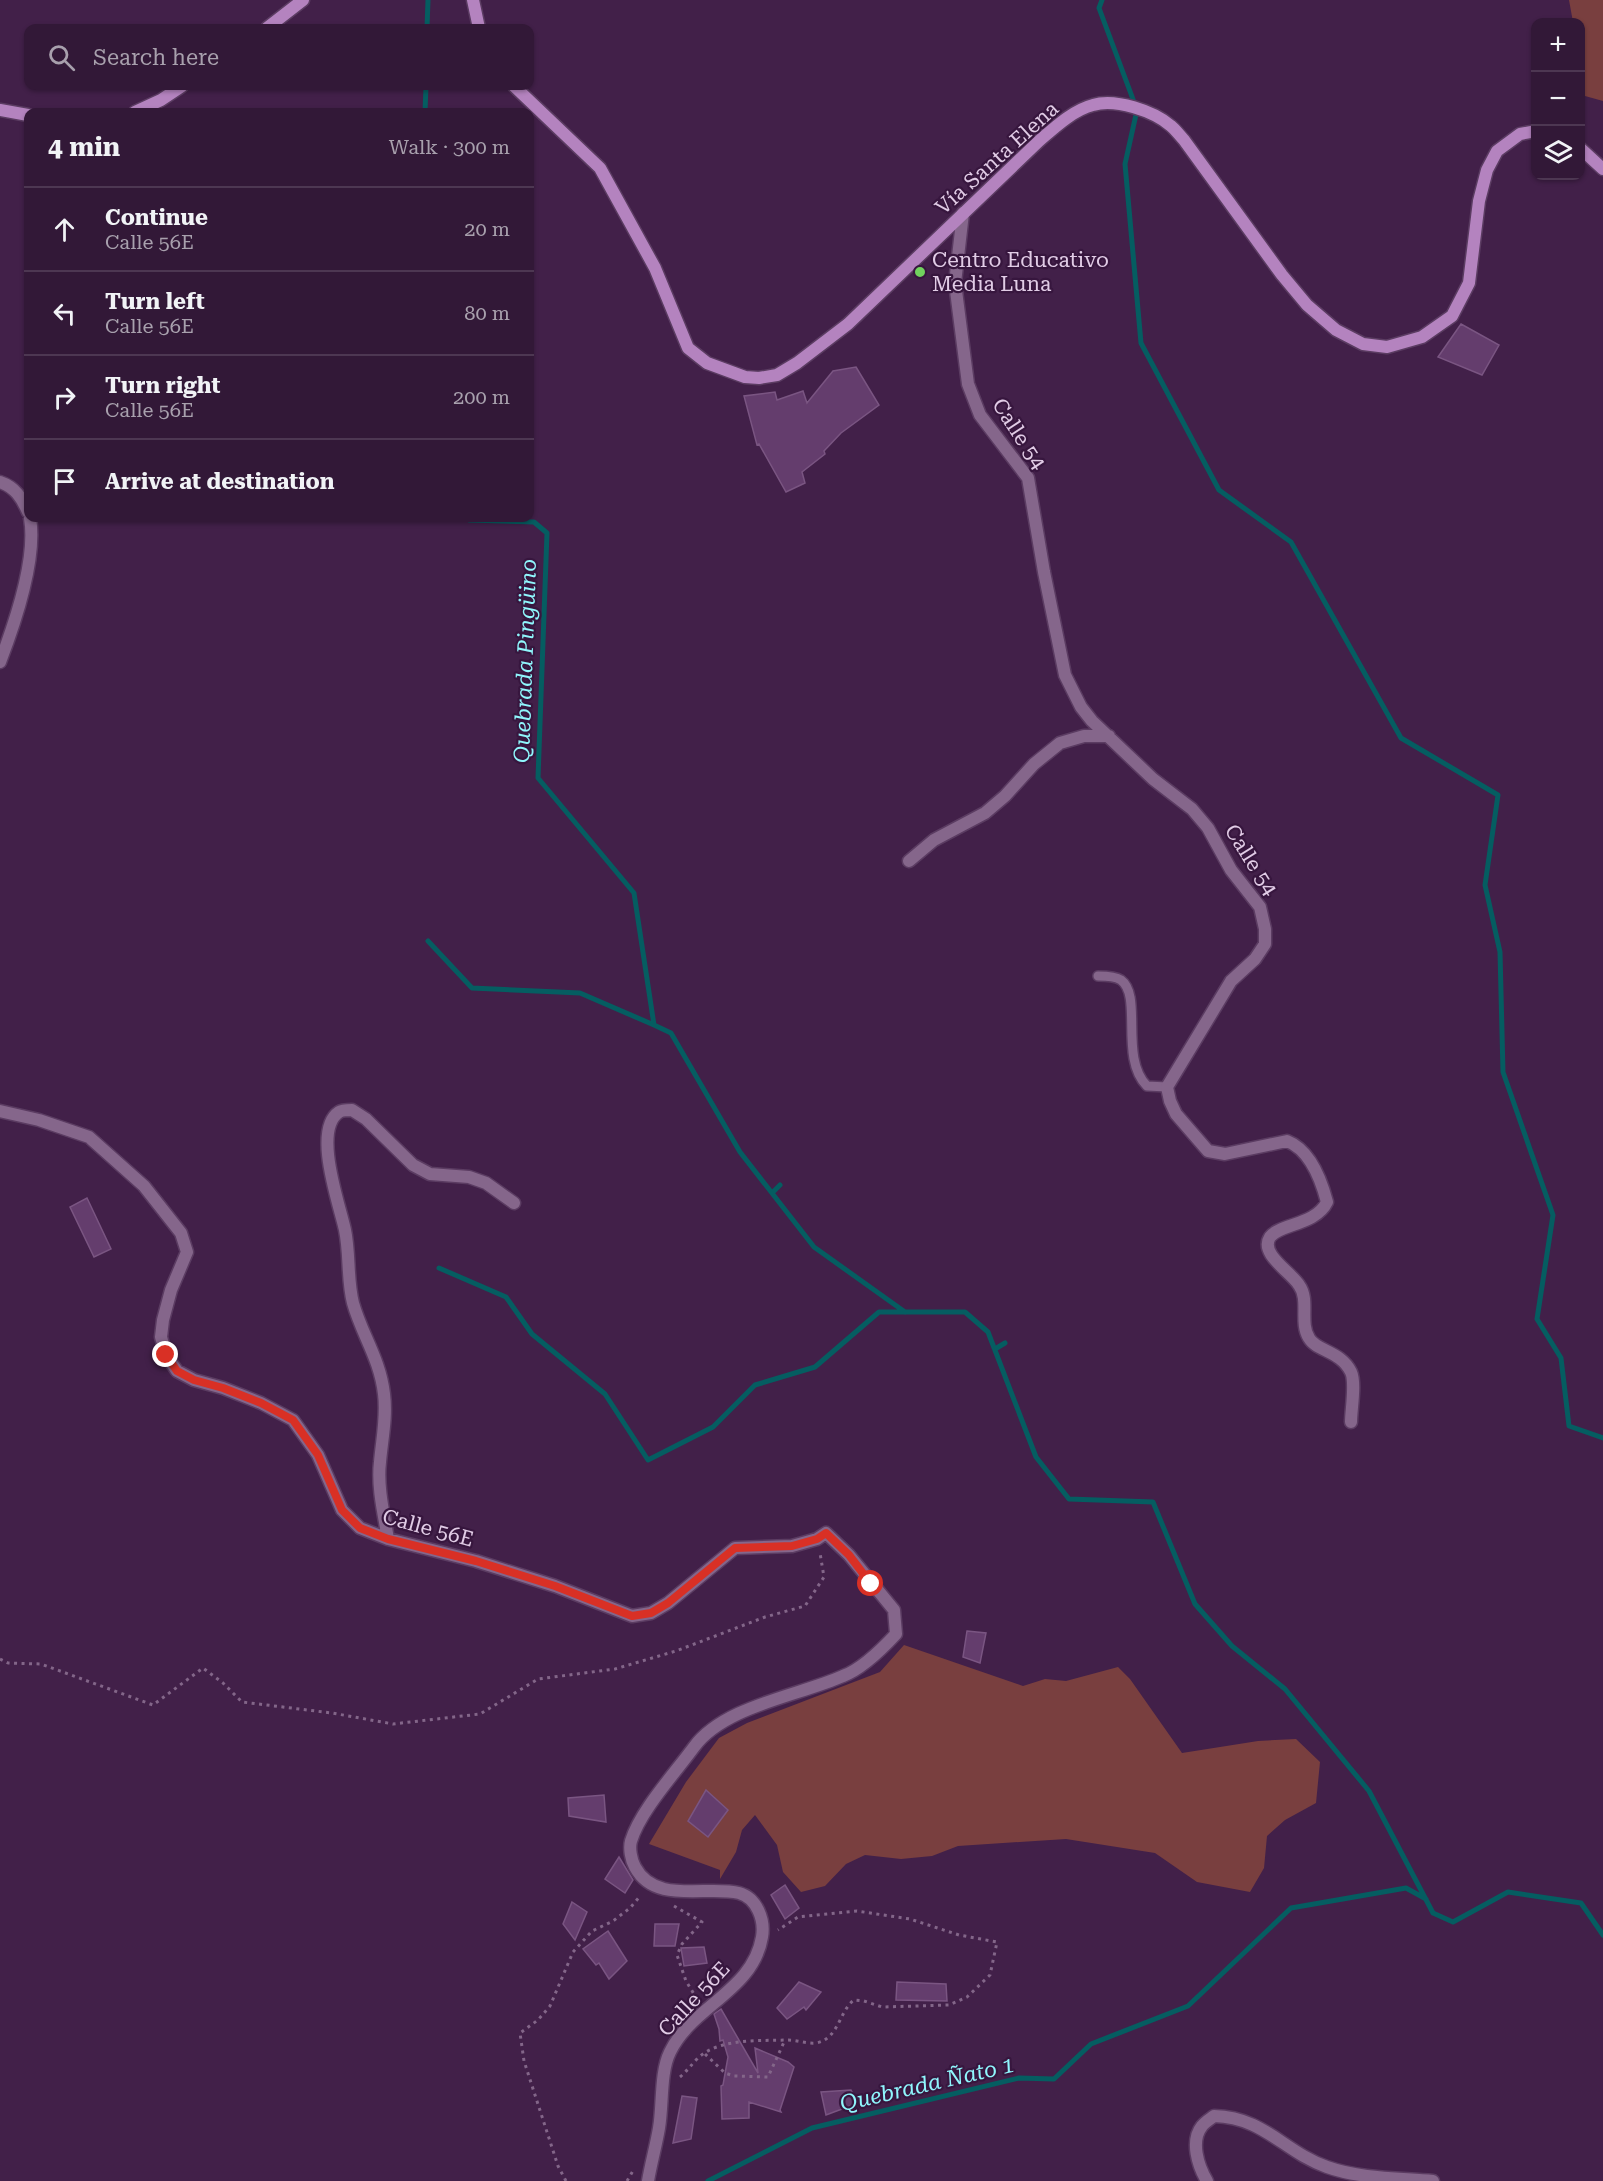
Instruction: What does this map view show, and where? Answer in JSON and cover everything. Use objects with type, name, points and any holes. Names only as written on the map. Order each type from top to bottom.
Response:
[{"type":"main road","points":[[272,24],[303,0]]},
{"type":"main road","points":[[473,0],[478,24]]},
{"type":"main road","points":[[144,108],[176,90]]},
{"type":"main road","name":"Vía Santa Elena","points":[[518,90],[600,168],[655,268],[688,348],[707,363],[736,375],[759,378],[777,375],[797,363],[848,324],[1039,141],[1064,120],[1091,105],[1106,102],[1121,104],[1155,116],[1171,126],[1184,140],[1282,275],[1307,305],[1336,330],[1363,344],[1387,346],[1422,337],[1452,316],[1468,283],[1479,201],[1488,170],[1497,151],[1520,134],[1531,132]]},
{"type":"main road","points":[[0,110],[24,114]]},
{"type":"main road","points":[[1585,152],[1603,169]]},
{"type":"street","name":"Calle 54","points":[[963,213],[955,283],[968,384],[980,415],[1028,478],[1065,675],[1081,707],[1153,779],[1192,808],[1208,828],[1231,870],[1260,907],[1265,929],[1264,944],[1255,959],[1231,981],[1167,1087]]},
{"type":"street","points":[[0,482],[12,486],[24,501]]},
{"type":"street","points":[[0,662],[16,617],[29,562],[33,534],[31,522]]},
{"type":"street","points":[[909,861],[934,840],[985,813],[1005,796],[1034,764],[1060,743],[1084,736],[1109,736]]},
{"type":"street","points":[[1167,1087],[1176,1114],[1208,1151],[1225,1155],[1287,1141],[1296,1144],[1314,1170],[1327,1202],[1323,1210],[1302,1222],[1276,1232],[1267,1245],[1271,1256],[1291,1274],[1301,1287],[1305,1311],[1304,1328],[1310,1341],[1341,1358],[1352,1373],[1351,1422]]},
{"type":"street","points":[[388,1539],[380,1481],[385,1417],[384,1392],[375,1355],[352,1301],[346,1232],[330,1176],[327,1146],[332,1120],[340,1111],[352,1110],[366,1119],[413,1165],[430,1174],[469,1177],[486,1183],[514,1203]]},
{"type":"street","name":"Calle 56E","points":[[0,1111],[39,1120],[89,1137],[144,1186],[181,1233],[187,1252],[171,1290],[163,1320],[161,1337],[166,1355],[177,1371],[194,1380],[223,1388],[261,1403],[293,1420],[318,1455],[342,1510],[360,1528],[388,1539],[476,1561],[555,1586],[632,1616],[651,1613],[668,1603],[735,1548],[792,1546],[817,1539]]},
{"type":"street","points":[[762,1926],[758,1910],[750,1898],[739,1893],[680,1892],[660,1887],[639,1876],[632,1861],[630,1843],[641,1818],[699,1741],[732,1716],[846,1676],[883,1648],[896,1634],[894,1610],[849,1555],[826,1533],[817,1539]]},
{"type":"street","name":"Calle 56E","points":[[648,2181],[659,2128],[665,2071],[670,2052],[688,2028],[737,1984],[750,1968],[759,1951],[762,1926]]},
{"type":"street","points":[[1207,2181],[1202,2172],[1196,2147],[1202,2126],[1214,2116],[1230,2117],[1253,2123],[1326,2167],[1360,2175],[1433,2181]]},
{"type":"lane","points":[[1098,976],[1119,978],[1127,986],[1131,998],[1134,1066],[1147,1086],[1167,1087]]},
{"type":"path","points":[[0,1659],[8,1663],[41,1664],[153,1705],[203,1668],[224,1683],[242,1702],[332,1713],[393,1725],[480,1714],[538,1679],[615,1669],[676,1651],[765,1617],[805,1606],[824,1577],[817,1539]]},
{"type":"path","points":[[566,2181],[558,2166],[524,2061],[520,2033],[538,2020],[550,2006],[573,1952],[592,1931],[613,1921],[630,1908],[652,1882]]},
{"type":"path","points":[[672,1905],[702,1922],[682,1944],[677,1955],[686,1981],[704,2013]]},
{"type":"path","points":[[663,2091],[705,2054],[718,2046],[785,2040],[816,2043],[832,2035],[847,2006],[854,2000],[882,2007],[949,2006],[966,1997],[990,1976],[997,1942],[959,1935],[910,1919],[857,1911],[798,1917],[772,1935],[762,1926]]},
{"type":"path","points":[[705,2054],[725,2073],[734,2076],[768,2077],[785,2040]]},
{"type":"shaded area","points":[[1569,0],[1603,0],[1603,101],[1585,96],[1585,18],[1572,18]]},
{"type":"shaded area","points":[[904,1645],[1023,1686],[1045,1679],[1066,1681],[1118,1667],[1130,1679],[1182,1753],[1258,1741],[1296,1739],[1320,1762],[1316,1803],[1285,1820],[1267,1836],[1264,1868],[1250,1892],[1197,1882],[1155,1853],[1066,1839],[958,1846],[932,1856],[901,1859],[865,1855],[846,1864],[825,1886],[801,1892],[783,1872],[777,1845],[755,1815],[742,1830],[736,1852],[720,1879],[720,1870],[649,1844],[686,1782],[719,1738],[747,1723],[880,1672]]},
{"type":"building","points":[[1461,324],[1499,345],[1482,375],[1438,357]]},
{"type":"building","points":[[856,367],[879,405],[841,433],[824,451],[825,454],[802,472],[805,483],[786,492],[759,444],[757,445],[744,396],[775,392],[777,400],[803,391],[807,403],[833,371]]},
{"type":"building","points":[[87,1198],[111,1249],[94,1257],[70,1207]]},
{"type":"building","points":[[967,1631],[986,1633],[980,1663],[963,1657]]},
{"type":"building","points":[[706,1790],[728,1810],[708,1837],[688,1821]]},
{"type":"building","points":[[604,1795],[606,1822],[569,1816],[568,1798]]},
{"type":"building","points":[[619,1857],[633,1880],[625,1893],[605,1879]]},
{"type":"building","points":[[785,1885],[799,1908],[785,1919],[771,1895]]},
{"type":"building","points":[[572,1902],[587,1912],[575,1940],[563,1924]]},
{"type":"building","points":[[655,1924],[679,1924],[675,1946],[654,1946]]},
{"type":"building","points":[[608,1931],[627,1961],[609,1979],[599,1963],[596,1965],[583,1949]]},
{"type":"building","points":[[704,1947],[707,1963],[684,1966],[681,1948]]},
{"type":"building","points":[[799,1982],[821,1992],[806,2010],[804,2007],[787,2019],[777,2008]]},
{"type":"building","points":[[897,1982],[946,1984],[947,2001],[896,2000]]},
{"type":"building","points":[[721,2009],[758,2073],[755,2048],[788,2062],[794,2067],[781,2112],[749,2102],[749,2118],[722,2119],[721,2086],[728,2057],[723,2040],[720,2041],[714,2014]]},
{"type":"building","points":[[851,2090],[858,2103],[826,2115],[821,2092]]},
{"type":"building","points":[[682,2096],[697,2098],[691,2139],[673,2143]]},
{"type":"waterway","name":"Quebrada Pingüino","points":[[427,24],[428,0]]},
{"type":"waterway","points":[[1102,0],[1099,8],[1137,110],[1125,164],[1141,343],[1219,490],[1291,542],[1401,738],[1498,795],[1485,885],[1500,952],[1503,1072],[1553,1215],[1537,1319],[1561,1358],[1569,1426],[1603,1438]]},
{"type":"waterway","name":"Quebrada Pingüino","points":[[425,108],[426,90]]},
{"type":"waterway","name":"Quebrada Pingüino","points":[[534,522],[547,533],[538,778],[634,893],[654,1025],[671,1033],[740,1152],[814,1247],[905,1312]]},
{"type":"waterway","points":[[428,941],[472,988],[580,993],[654,1025]]},
{"type":"waterway","points":[[772,1193],[780,1185]]},
{"type":"waterway","points":[[439,1268],[506,1297],[532,1334],[605,1394],[648,1460],[713,1427],[755,1385],[815,1367],[879,1312],[965,1312],[988,1332],[1036,1457],[1069,1499],[1153,1502],[1195,1604],[1232,1646],[1285,1689],[1369,1791],[1433,1913],[1453,1922],[1508,1892],[1581,1903],[1603,1935]]},
{"type":"waterway","points":[[995,1349],[1005,1343]]},
{"type":"waterway","name":"Quebrada Ñato 1","points":[[708,2181],[812,2128],[1019,2078],[1054,2079],[1091,2044],[1188,2006],[1291,1908],[1406,1888],[1426,1899]]},
{"type":"place","name":"Centro Educativo Media Luna","points":[[920,272]]},
{"type":"route","points":[[166,1355],[177,1371],[194,1380],[223,1388],[261,1403],[293,1420],[318,1455],[342,1510],[360,1528],[388,1539],[476,1561],[555,1586],[632,1616],[651,1613],[668,1603],[735,1548],[765,1545],[792,1546],[817,1539],[826,1533],[849,1555],[871,1584]]}]
